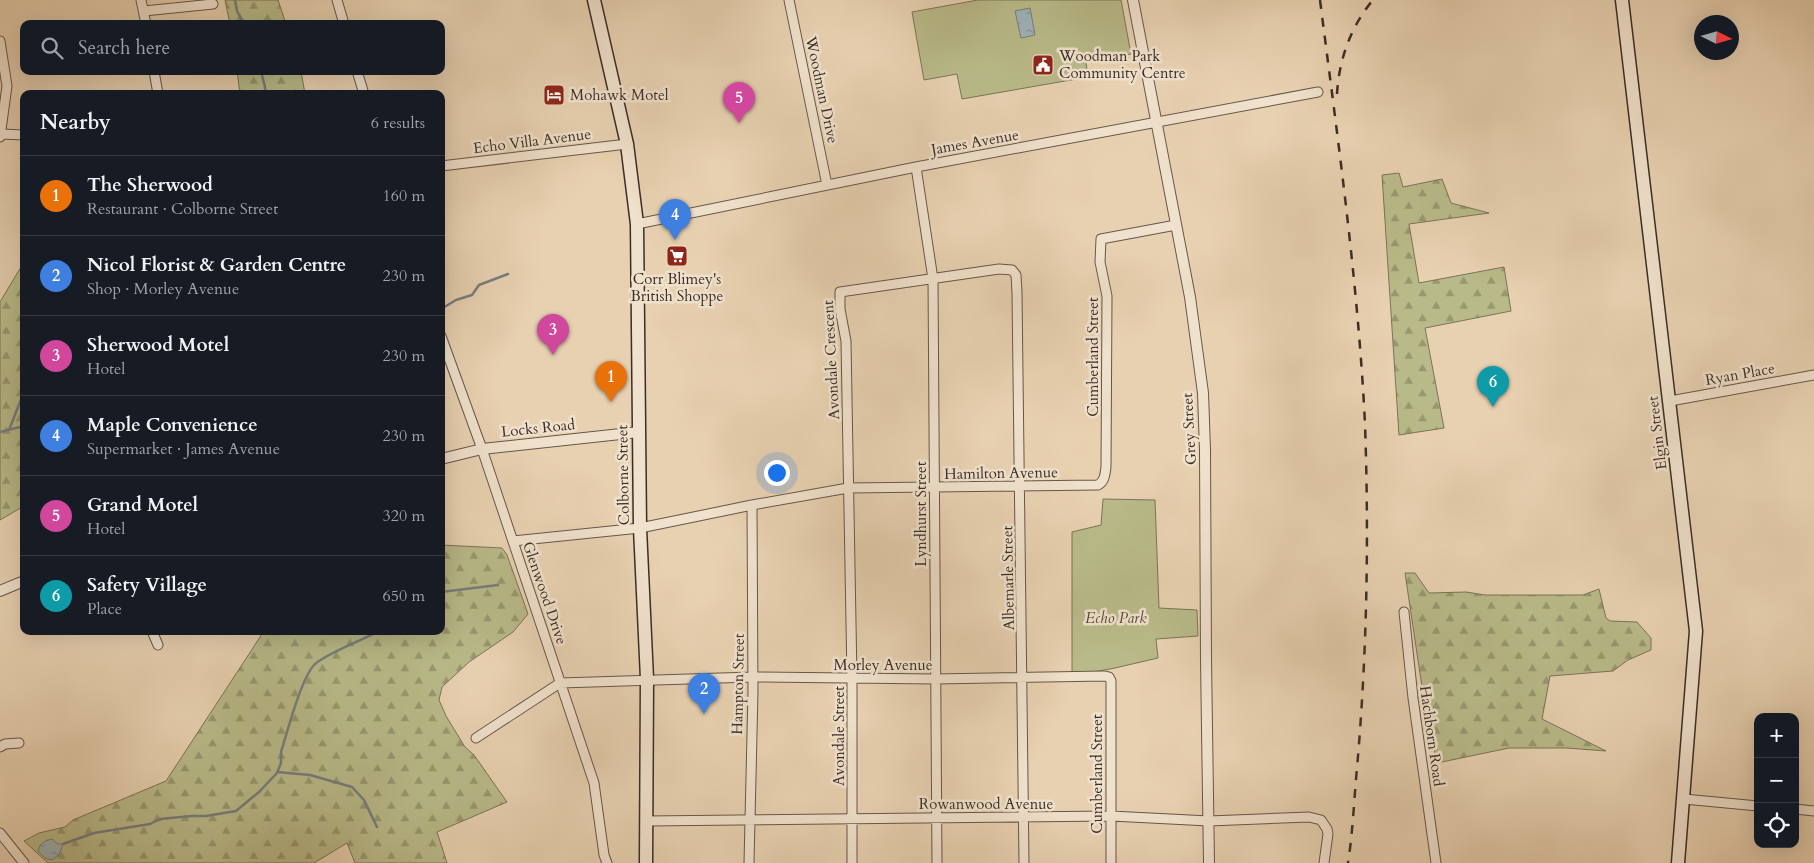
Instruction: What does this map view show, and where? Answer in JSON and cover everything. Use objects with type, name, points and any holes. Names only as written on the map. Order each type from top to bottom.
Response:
[{"type":"main road","name":"Colborne Street","points":[[594,0],[627,144],[637,224],[640,528],[647,679],[646,863]]},
{"type":"main road","name":"Elgin Street","points":[[1622,0],[1696,631],[1678,863]]},
{"type":"street","points":[[142,0],[145,20]]},
{"type":"street","points":[[337,0],[343,20]]},
{"type":"street","name":"Woodman Drive","points":[[789,0],[827,184]]},
{"type":"street","name":"Grey Street","points":[[1133,0],[1196,337],[1205,427],[1209,863]]},
{"type":"street","points":[[144,11],[213,4]]},
{"type":"street","points":[[0,41],[8,86],[1,135],[20,135]]},
{"type":"street","points":[[155,75],[157,90]]},
{"type":"street","points":[[358,75],[363,90]]},
{"type":"street","name":"James Avenue","points":[[637,224],[827,184],[1318,92]]},
{"type":"street","name":"Echo Villa Avenue","points":[[445,166],[627,144]]},
{"type":"street","name":"Lyndhurst Street","points":[[916,167],[933,279],[937,863]]},
{"type":"street","name":"Cumberland Street","points":[[1095,486],[1102,483],[1106,467],[1107,296],[1100,262],[1100,239],[1176,225]]},
{"type":"street","name":"Albemarle Street","points":[[933,279],[999,269],[1012,270],[1016,275],[1024,863]]},
{"type":"street","name":"Avondale Crescent","points":[[848,488],[846,341],[840,309],[840,292],[933,279]]},
{"type":"street","name":"Glenwood Drive","points":[[445,347],[482,449],[594,783],[604,855],[608,863]]},
{"type":"street","name":"Ryan Place","points":[[1670,401],[1814,375]]},
{"type":"street","name":"Locks Road","points":[[445,458],[482,449],[639,432]]},
{"type":"street","name":"Hamilton Avenue","points":[[513,542],[640,528],[848,488],[1095,486]]},
{"type":"street","name":"Avondale Street","points":[[848,488],[852,679],[852,863]]},
{"type":"street","name":"Hampton Street","points":[[749,863],[748,820],[753,677],[752,505]]},
{"type":"street","points":[[0,591],[20,583]]},
{"type":"street","name":"Hachborn Road","points":[[1404,612],[1413,698],[1436,863]]},
{"type":"street","points":[[154,635],[158,645]]},
{"type":"street","name":"Morley Avenue","points":[[560,683],[753,677],[1022,679],[1101,675],[1109,677],[1111,685]]},
{"type":"street","points":[[476,738],[560,683]]},
{"type":"street","name":"Cumberland Street","points":[[1111,685],[1111,863]]},
{"type":"street","points":[[0,747],[5,744],[19,743]]},
{"type":"street","points":[[1684,799],[1754,806]]},
{"type":"street","points":[[1799,809],[1814,811]]},
{"type":"street","name":"Rowanwood Avenue","points":[[647,821],[1111,816],[1209,821],[1309,817],[1321,820],[1328,834],[1324,863]]},
{"type":"street","points":[[0,833],[24,863]]},
{"type":"green space","points":[[225,0],[278,0],[285,20],[229,20]]},
{"type":"green space","points":[[978,0],[1121,0],[1131,54],[1086,62],[1088,77],[962,99],[957,74],[924,80],[912,12]]},
{"type":"green space","points":[[238,75],[302,75],[304,90],[239,90]]},
{"type":"green space","points":[[1399,173],[1403,187],[1442,179],[1451,203],[1489,213],[1409,224],[1419,283],[1504,267],[1511,311],[1425,328],[1444,428],[1399,435],[1382,175]]},
{"type":"green space","points":[[20,269],[20,508],[0,520],[0,302]]},
{"type":"green space","name":"Echo Park","points":[[1103,499],[1155,500],[1159,608],[1197,610],[1198,636],[1156,639],[1158,658],[1072,676],[1072,532],[1101,525]]},
{"type":"green space","points":[[445,545],[502,548],[507,555],[528,614],[513,632],[469,662],[442,687],[439,700],[446,716],[465,747],[474,755],[507,802],[437,832],[447,863],[355,863],[347,843],[314,863],[48,863],[24,841],[39,833],[65,827],[73,820],[166,781],[261,635],[445,635]]},
{"type":"green space","points":[[1405,573],[1415,573],[1429,593],[1583,595],[1599,589],[1606,618],[1610,621],[1637,622],[1651,638],[1651,650],[1628,660],[1613,671],[1550,676],[1542,719],[1606,751],[1567,748],[1509,748],[1437,763],[1422,687]]},
{"type":"water","points":[[1030,8],[1035,35],[1021,38],[1015,11]]},
{"type":"water","points":[[52,839],[58,844],[63,844],[59,855],[52,860],[45,858],[38,851],[43,843]]},
{"type":"waterway","points":[[235,0],[237,11],[242,20]]},
{"type":"waterway","points":[[262,75],[265,90]]},
{"type":"waterway","points":[[445,307],[456,300],[472,295],[479,285],[508,274]]},
{"type":"waterway","points":[[9,430],[20,402]]},
{"type":"waterway","points":[[0,432],[20,427]]},
{"type":"waterway","points":[[445,592],[498,585]]},
{"type":"waterway","points":[[63,844],[94,833],[150,824],[160,819],[206,816],[236,811],[259,792],[277,773],[281,763],[281,752],[295,707],[304,682],[314,665],[335,652],[371,635]]},
{"type":"waterway","points":[[277,772],[310,775],[352,787],[364,800],[377,827]]},
{"type":"railway","points":[[1320,0],[1358,318],[1365,424],[1367,510],[1365,639],[1360,725],[1348,863]]},
{"type":"railway","points":[[1337,94],[1340,68],[1352,32],[1373,0]]},
{"type":"place","name":"Woodman Park Community Centre","points":[[1043,65]]},
{"type":"place","name":"Mohawk Motel","points":[[554,95]]},
{"type":"place","name":"Grand Motel","points":[[739,123]]},
{"type":"place","name":"Maple Convenience","points":[[675,240]]},
{"type":"place","name":"Corr Blimey's British Shoppe","points":[[677,256]]},
{"type":"place","name":"Sherwood Motel","points":[[553,355]]},
{"type":"place","name":"The Sherwood","points":[[611,402]]},
{"type":"place","name":"Safety Village","points":[[1493,407]]},
{"type":"place","name":"Nicol Florist & Garden Centre","points":[[704,714]]}]
